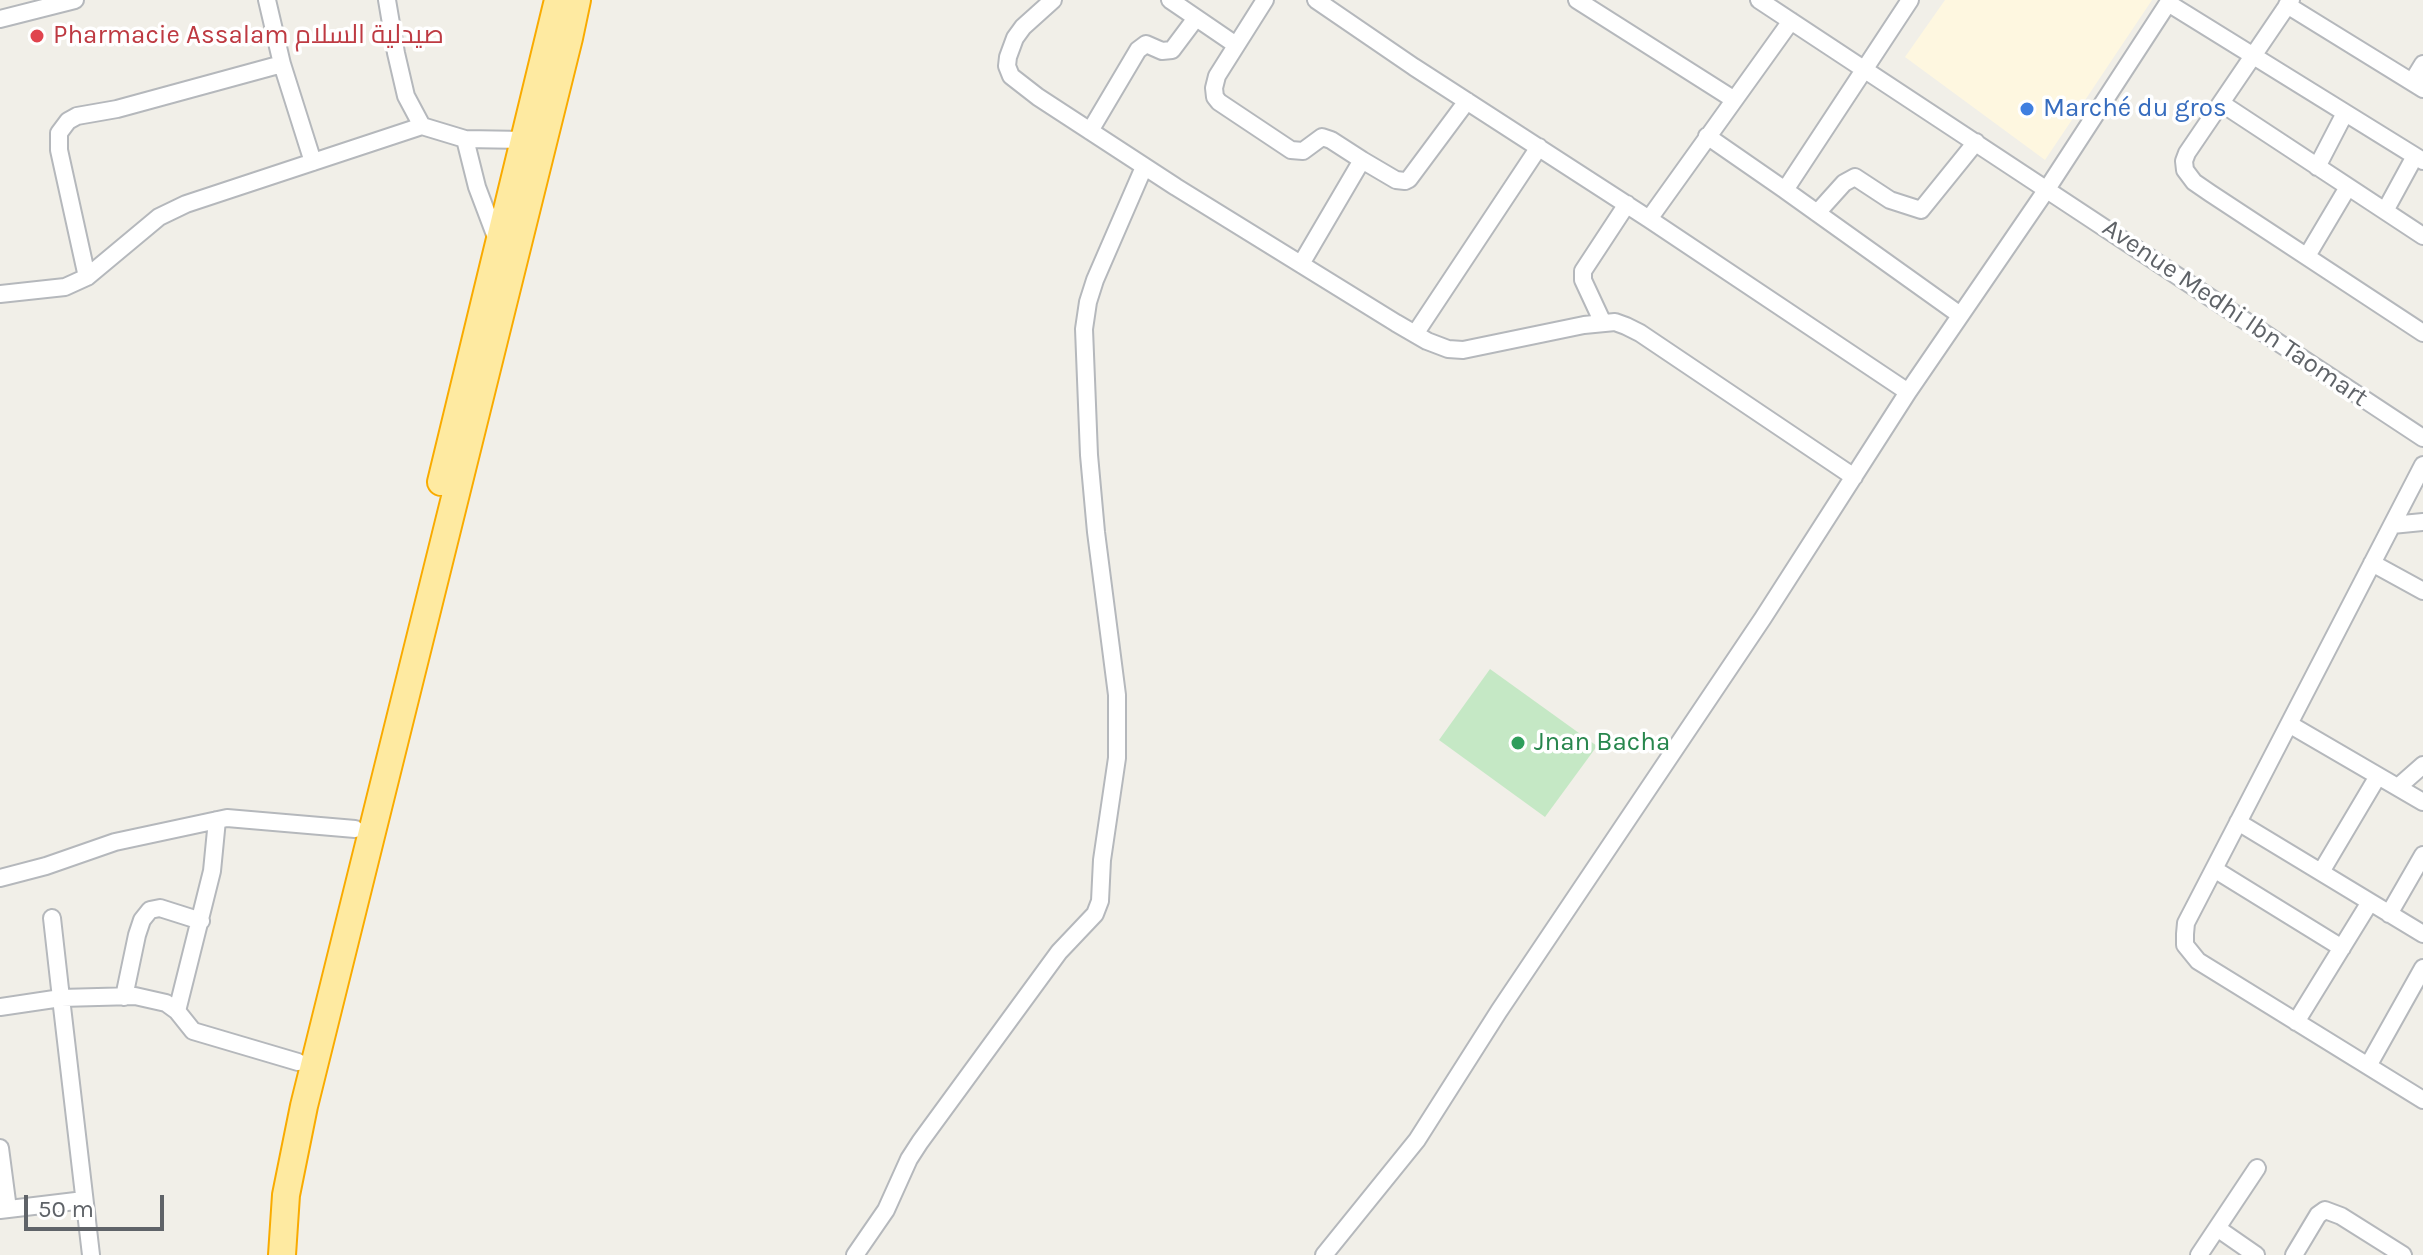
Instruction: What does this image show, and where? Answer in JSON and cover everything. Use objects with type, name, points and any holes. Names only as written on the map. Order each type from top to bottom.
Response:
[{"type":"highway","points":[[265,1255],[275,1164],[298,1062],[558,0]]},
{"type":"highway","points":[[282,1255],[286,1195],[304,1106],[577,0]]},
{"type":"street","points":[[0,19],[75,0]]},
{"type":"street","points":[[267,0],[282,64],[313,162]]},
{"type":"street","points":[[387,0],[406,96],[422,126]]},
{"type":"street","points":[[1053,0],[1015,38],[1007,66],[1011,76],[1144,167],[1415,334],[1448,349],[1463,350],[1584,325],[1615,322],[1640,333],[1854,477]]},
{"type":"street","points":[[1170,0],[1236,45]]},
{"type":"street","points":[[1265,0],[1215,82],[1214,93],[1219,102],[1291,150],[1303,151],[1322,137],[1396,180],[1405,181],[1467,101]]},
{"type":"street","points":[[1316,0],[1908,392]]},
{"type":"street","points":[[1577,0],[1733,99]]},
{"type":"street","name":"Avenue Medhi Ibn Taomart","points":[[1759,0],[2423,438]]},
{"type":"street","points":[[1785,190],[1910,0]]},
{"type":"street","points":[[1324,1255],[1417,1140],[1499,1011],[1763,618],[1908,392],[2047,189],[2169,1],[2419,158],[2385,211]]},
{"type":"street","points":[[2423,64],[2418,86],[2289,3],[2184,161],[2185,170],[2194,182],[2423,333]]},
{"type":"street","points":[[1090,131],[1138,50],[1146,44],[1162,51],[1172,50],[1196,18]]},
{"type":"street","points":[[1649,219],[1791,21]]},
{"type":"street","points":[[87,277],[62,171],[59,133],[62,127],[77,116],[117,109],[282,64]]},
{"type":"street","points":[[2221,103],[2423,236]]},
{"type":"street","points":[[2317,167],[2345,113]]},
{"type":"street","points":[[0,294],[65,287],[87,277],[159,217],[186,204],[422,126],[465,139],[525,140]]},
{"type":"street","points":[[1707,136],[1960,315]]},
{"type":"street","points":[[465,139],[477,187],[499,245]]},
{"type":"street","points":[[1817,213],[1844,183],[1855,177],[1890,200],[1921,210],[1976,142]]},
{"type":"street","points":[[1415,334],[1539,147]]},
{"type":"street","points":[[1301,264],[1362,160]]},
{"type":"street","points":[[855,1255],[886,1210],[920,1142],[1059,952],[1095,914],[1100,901],[1102,860],[1117,758],[1117,695],[1089,455],[1084,329],[1095,280],[1144,167]]},
{"type":"street","points":[[2307,256],[2348,187]]},
{"type":"street","points":[[1603,323],[1583,280],[1583,271],[1627,204]]},
{"type":"street","points":[[2423,465],[2186,923],[2185,945],[2198,961],[2423,1100]]},
{"type":"street","points":[[2392,525],[2423,522]]},
{"type":"street","points":[[2372,563],[2423,591]]},
{"type":"street","points":[[2289,724],[2423,802]]},
{"type":"street","points":[[2398,787],[2423,765]]},
{"type":"street","points":[[2321,872],[2378,776]]},
{"type":"street","points":[[0,878],[115,842],[227,818],[355,829]]},
{"type":"street","points":[[177,1011],[212,871],[217,820]]},
{"type":"street","points":[[2238,822],[2423,934]]},
{"type":"street","points":[[2389,914],[2423,855]]},
{"type":"street","points":[[2214,869],[2342,948]]},
{"type":"street","points":[[2296,1022],[2370,902]]},
{"type":"street","points":[[124,997],[137,935],[142,920],[150,910],[160,908],[201,921]]},
{"type":"street","points":[[52,918],[91,1255]]},
{"type":"street","points":[[2368,1066],[2423,968]]},
{"type":"street","points":[[0,1007],[61,998],[135,996],[166,1003],[193,1031],[298,1062]]},
{"type":"street","points":[[0,1148],[4,1210],[84,1200]]},
{"type":"street","points":[[2199,1255],[2257,1168]]},
{"type":"street","points":[[2294,1255],[2318,1215],[2325,1210],[2341,1216],[2403,1255]]},
{"type":"street","points":[[2217,1228],[2256,1255]]},
{"type":"shaded area","name":"Marché du gros","points":[[1945,0],[2152,0],[2045,160],[1905,57]]},
{"type":"green space","name":"Jnan Bacha","points":[[1490,669],[1597,746],[1545,817],[1439,740]]},
{"type":"place","name":"Pharmacie Assalam صيدلية السلام","points":[[37,36]]},
{"type":"place","name":"Marché du gros","points":[[2027,109]]},
{"type":"place","name":"Jnan Bacha","points":[[1518,743]]}]
